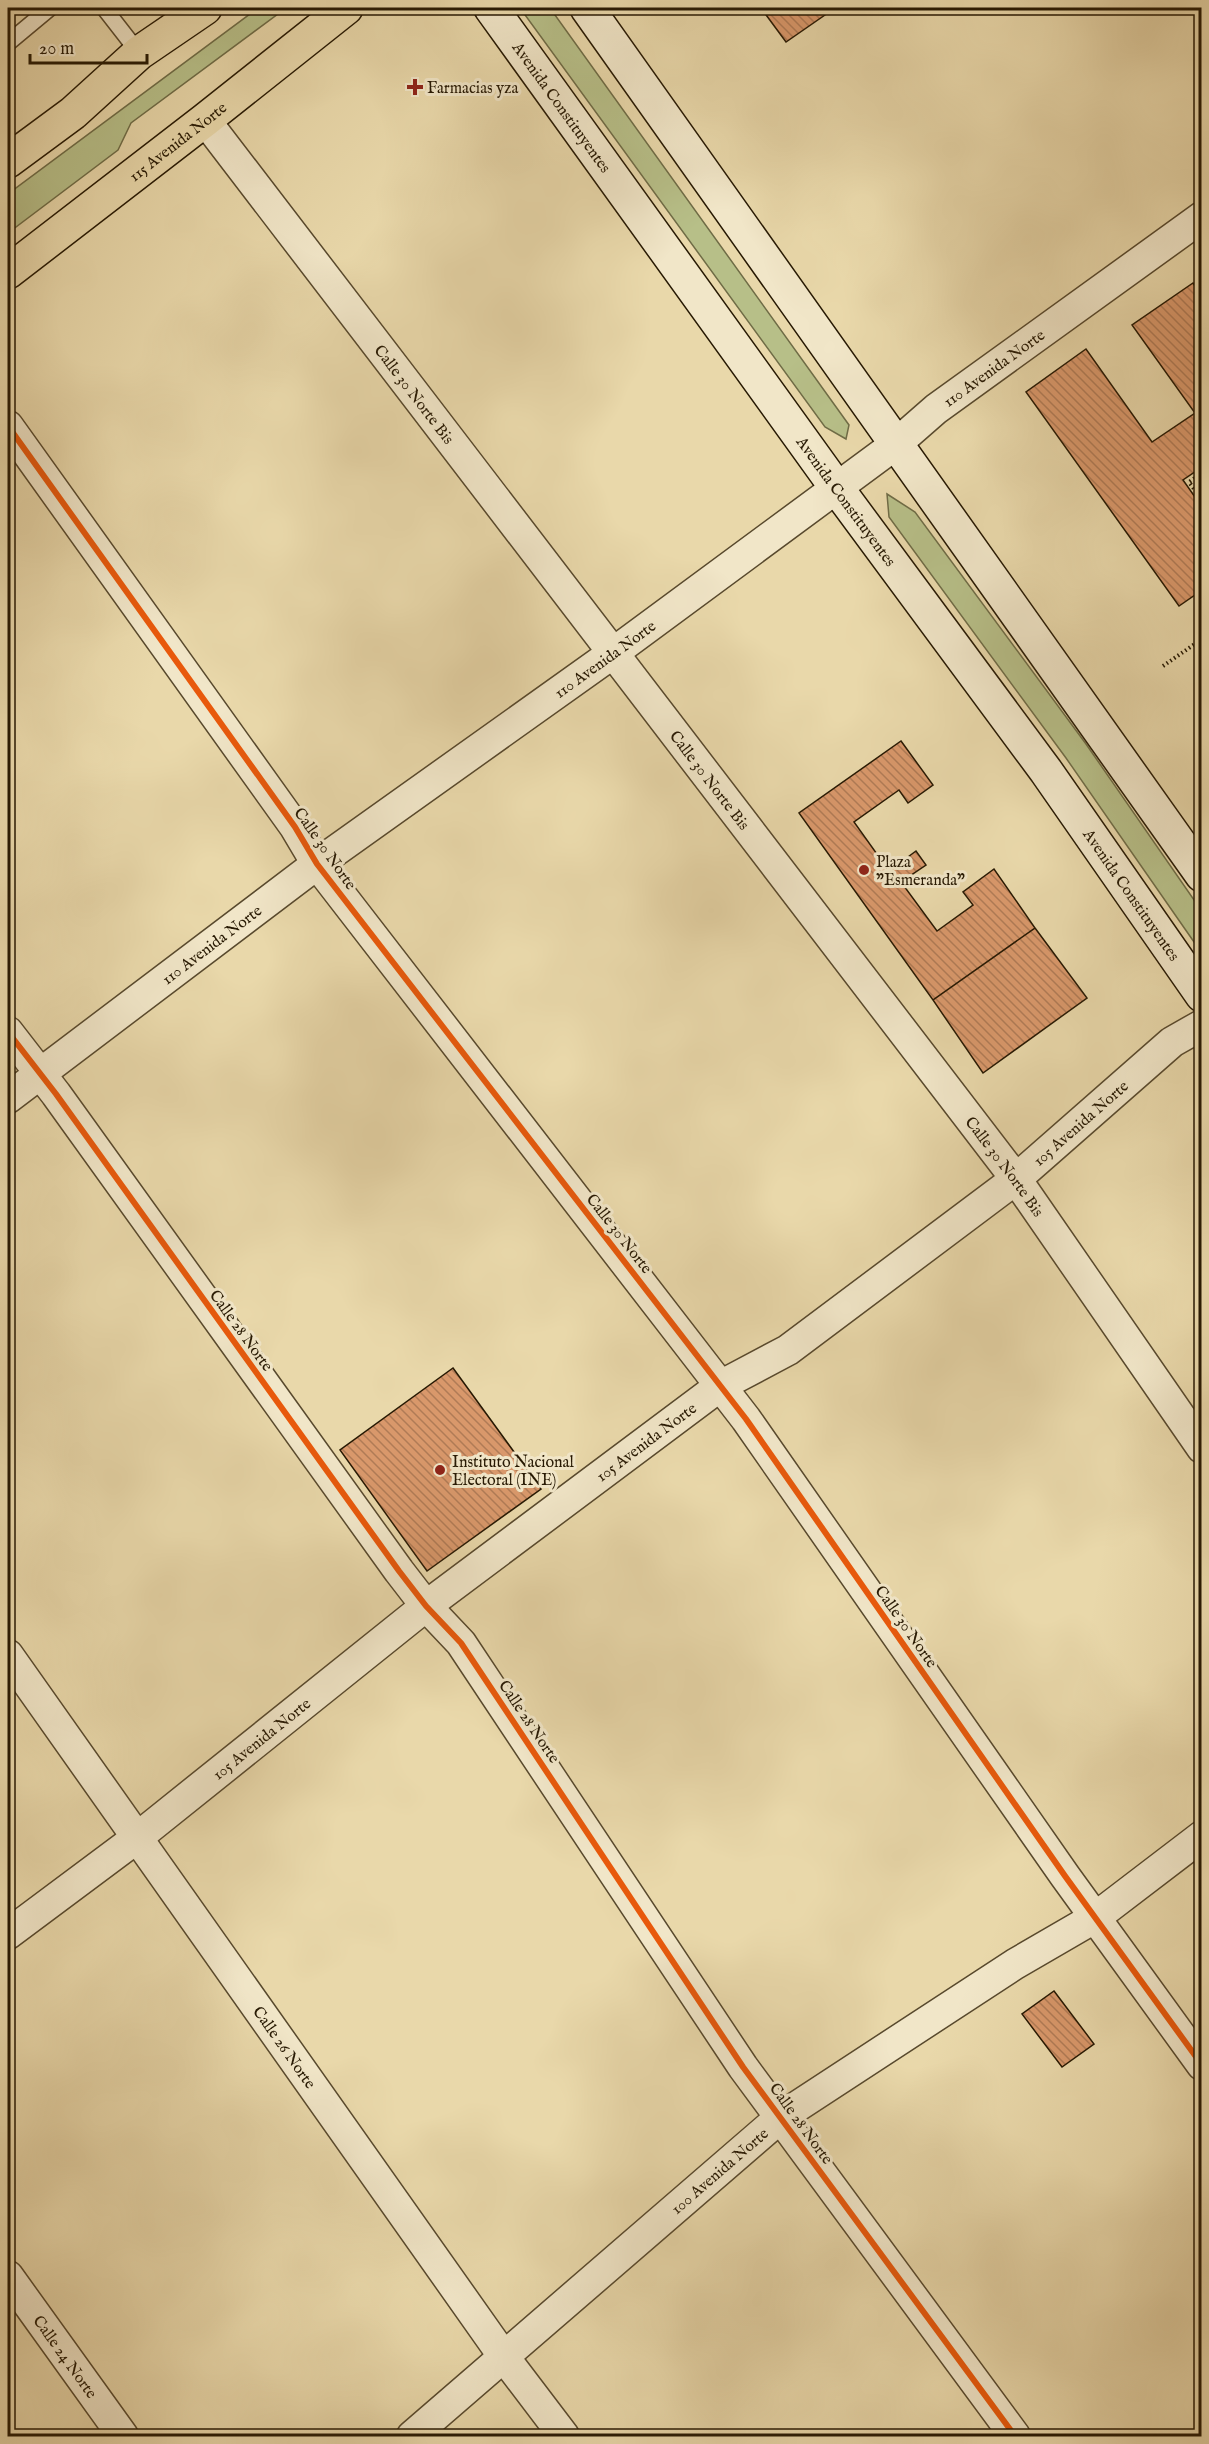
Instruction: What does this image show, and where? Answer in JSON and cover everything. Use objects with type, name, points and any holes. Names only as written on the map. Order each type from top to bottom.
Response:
[{"type":"main road","points":[[8,162],[73,113],[139,53],[205,8]]},
{"type":"main road","name":"115 Avenida Norte","points":[[8,272],[346,8]]},
{"type":"main road","name":"Avenida Constituyentes","points":[[491,8],[836,487],[1046,771],[1202,995]]},
{"type":"main road","points":[[586,8],[1202,875]]},
{"type":"street","name":"Calle 30 Norte Bis","points":[[205,120],[1016,1179],[1202,1448]]},
{"type":"street","name":"110 Avenida Norte","points":[[8,1098],[317,864],[613,653],[896,444],[936,409],[1202,217]]},
{"type":"street","name":"Calle 30 Norte","points":[[8,426],[288,818],[317,864],[746,1419],[1202,2065]]},
{"type":"street","name":"105 Avenida Norte","points":[[8,1934],[138,1837],[426,1606],[720,1386],[788,1350],[1016,1179],[1172,1042],[1202,1025]]},
{"type":"street","name":"Calle 28 Norte","points":[[8,1032],[426,1606],[461,1643],[743,2067],[1015,2436]]},
{"type":"street","name":"Calle 26 Norte","points":[[8,1655],[504,2357],[564,2436]]},
{"type":"street","name":"100 Avenida Norte","points":[[412,2436],[781,2117],[1015,1964],[1096,1917],[1202,1836]]},
{"type":"street","name":"Calle 24 Norte","points":[[8,2276],[123,2436]]},
{"type":"lane","points":[[8,43],[50,8]]},
{"type":"lane","points":[[104,8],[139,53]]},
{"type":"path","points":[[1202,473],[1189,482],[1202,500]]},
{"type":"path","points":[[1163,666],[1202,639]]},
{"type":"green space","points":[[258,8],[286,8],[131,123],[118,150],[8,233],[8,194]]},
{"type":"green space","points":[[520,8],[550,8],[849,425],[846,439],[825,427]]},
{"type":"green space","points":[[887,494],[915,512],[1086,744],[1201,910],[1201,952],[1066,758],[889,517]]},
{"type":"building","points":[[761,8],[835,8],[786,42]]},
{"type":"building","points":[[1193,283],[1202,296],[1202,467],[1183,480],[1202,507],[1202,590],[1179,606],[1026,392],[1086,349],[1152,442],[1195,413],[1132,325]]},
{"type":"building","name":"Plaza \"Esmeranda\"","points":[[901,741],[933,785],[908,803],[899,790],[854,822],[889,871],[916,851],[926,865],[901,882],[937,931],[973,905],[963,892],[994,869],[1035,928],[933,1000],[799,813]]},
{"type":"building","points":[[1035,928],[1087,998],[983,1073],[933,1000]]},
{"type":"building","name":"Instituto Nacional Electoral (INE)","points":[[453,1368],[541,1489],[427,1571],[340,1450]]},
{"type":"building","points":[[1054,1991],[1094,2044],[1062,2067],[1022,2014]]},
{"type":"cycle path","points":[[8,426],[295,827],[317,864],[746,1419],[1065,1876],[1202,2065]]},
{"type":"cycle path","points":[[8,1032],[56,1094],[399,1571],[426,1606],[461,1643],[743,2067],[1015,2436]]},
{"type":"place","name":"Farmacias yza","points":[[415,87]]},
{"type":"place","name":"Plaza \"Esmeranda\"","points":[[864,870]]},
{"type":"place","name":"Instituto Nacional Electoral (INE)","points":[[440,1470]]}]
